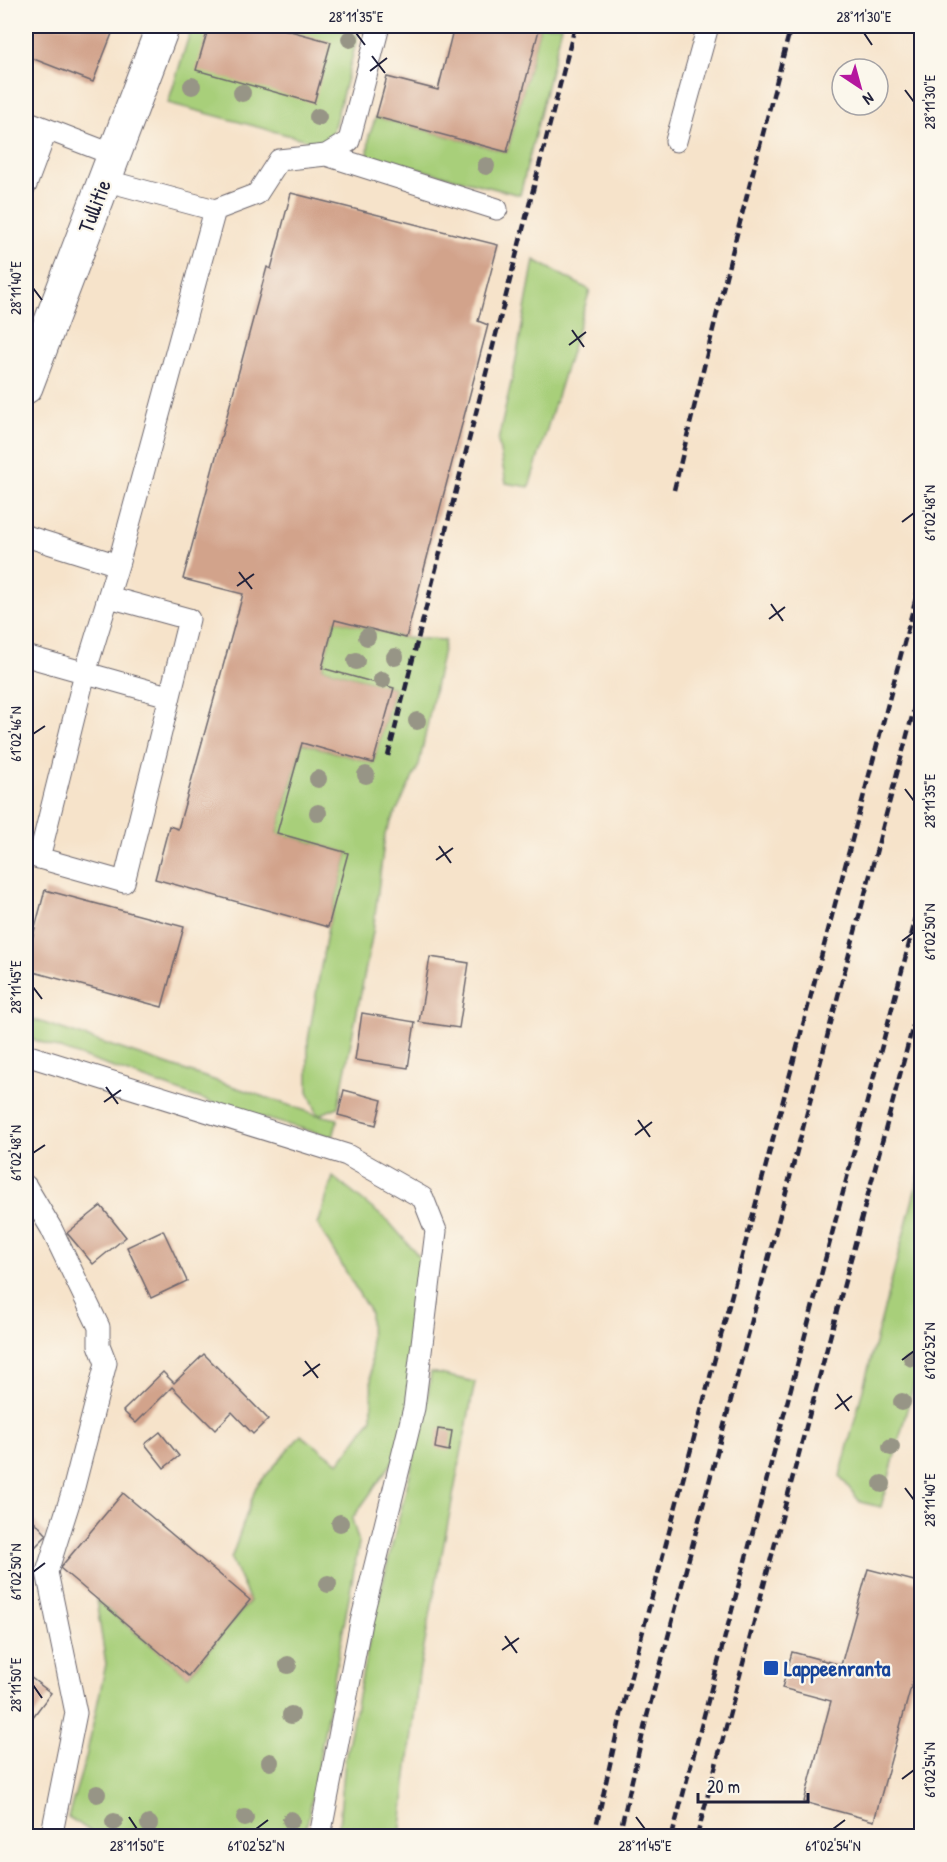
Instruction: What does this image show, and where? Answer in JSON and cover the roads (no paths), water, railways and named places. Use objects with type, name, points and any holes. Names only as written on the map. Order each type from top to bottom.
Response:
[{"type":"street","name":"Tullitie","points":[[26,381],[163,26]]},
{"type":"lane","points":[[326,155],[349,141],[379,26]]},
{"type":"lane","points":[[676,141],[708,26]]},
{"type":"lane","points":[[26,121],[47,129],[109,167],[215,210],[257,194],[279,160],[326,155],[497,209]]},
{"type":"lane","points":[[26,185],[47,129]]},
{"type":"lane","points":[[109,597],[189,619],[168,696],[124,882],[30,860],[109,597],[215,210]]},
{"type":"lane","points":[[26,536],[118,565]]},
{"type":"lane","points":[[26,656],[168,696]]},
{"type":"lane","points":[[26,1055],[347,1155],[423,1198],[436,1231],[414,1408],[361,1622],[320,1836]]},
{"type":"lane","points":[[26,1185],[51,1228],[99,1328],[99,1345],[106,1364],[80,1466],[47,1572],[76,1713],[50,1835]]},
{"type":"railway","points":[[388,756],[575,26]]},
{"type":"railway","points":[[674,490],[726,276],[791,26]]},
{"type":"railway","points":[[594,1836],[622,1710],[922,575]]},
{"type":"railway","points":[[619,1836],[646,1720],[922,679]]},
{"type":"railway","points":[[672,1836],[922,895]]},
{"type":"railway","points":[[697,1836],[922,992]]},
{"type":"place","name":"Lappeenranta","points":[[771,1668]]}]
